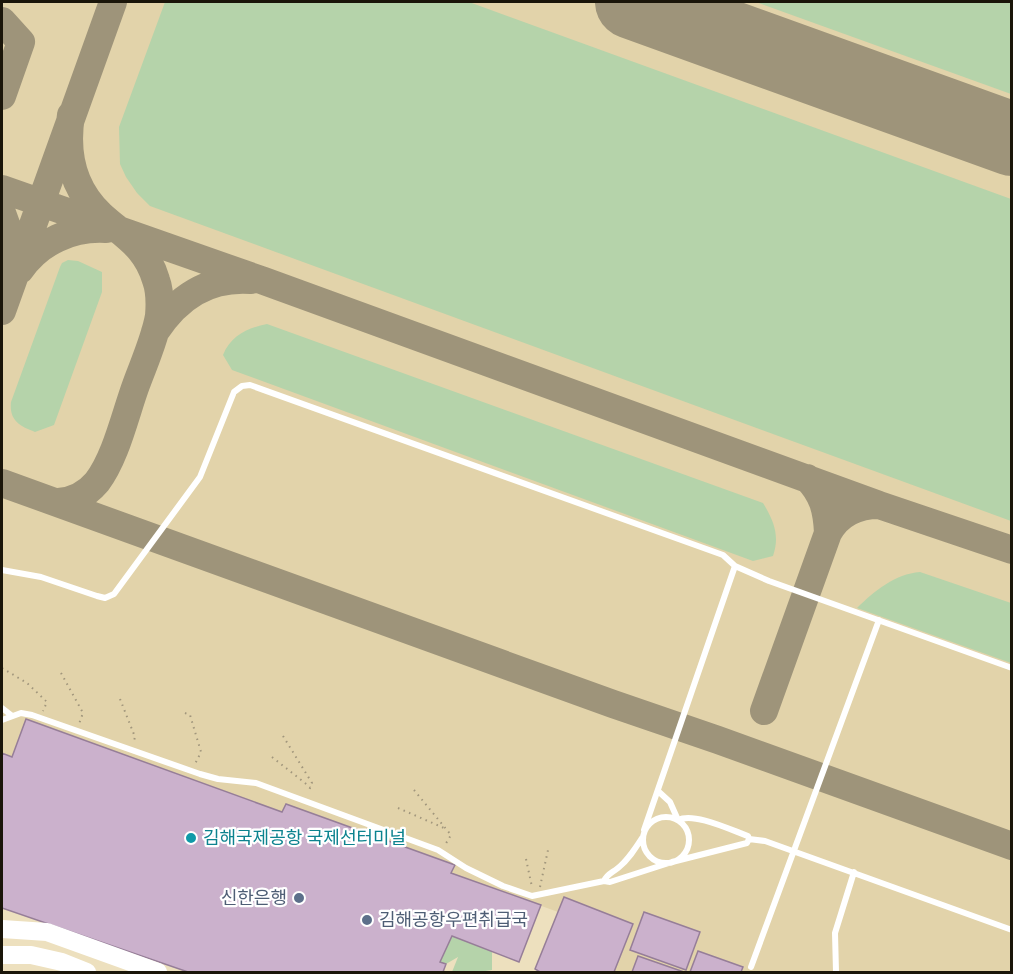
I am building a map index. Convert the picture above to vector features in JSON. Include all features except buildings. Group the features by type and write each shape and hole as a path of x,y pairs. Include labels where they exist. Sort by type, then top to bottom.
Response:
{"main road":[{"path":"2,929 47,932 158,972"},
{"path":"2,955 31,955 87,972"}],"lane":[{"path":"2,570 41,577 105,598 114,594 200,477 234,392 242,386 250,385 723,555 735,566 769,581 1011,668"},
{"path":"735,566 644,830 642,846 651,859 665,864 747,843 749,839"},
{"path":"752,967 879,620"},
{"path":"2,708 11,715"},
{"path":"2,720 21,713 32,715 200,774 218,779 256,783 438,850 466,868 532,896 604,881 610,882 672,862 685,854 689,840 688,832 678,820 670,802 658,791"},
{"path":"644,830 655,819 663,817 678,820 693,818 747,836 749,839 765,841 854,872 1011,930"},
{"path":"604,881 606,875 618,868 632,854 642,838"},
{"path":"836,972 835,933 854,872"}],"path":[{"path":"2,668 27,683 46,702 42,713"},
{"path":"62,673 83,712 77,729"},
{"path":"120,699 135,737 131,746"},
{"path":"185,713 190,715 201,752 192,769"},
{"path":"283,736 312,783 306,798"},
{"path":"272,757 310,787"},
{"path":"414,790 451,835 442,851"},
{"path":"398,808 447,830"},
{"path":"539,893 548,850"},
{"path":"526,859 534,893"}],"shaded area":[{"path":"2,2 1011,2 1011,972 614,972 633,924 565,897 558,912 451,873 454,865 286,804 282,812 12,757 2,753"}],"green space":[{"path":"165,2 469,2 1011,199 1011,521 150,206 137,193 120,164 119,127"},
{"path":"756,2 1011,2 1011,94"},
{"path":"68,260 78,261 102,272 102,292 54,425 35,432 16,422 13,418 11,402 60,267"},
{"path":"267,324 763,503 775,529 776,542 773,556 753,561 232,370 223,355 226,348 235,337 247,330"},
{"path":"920,572 1011,603 1011,663 857,608 886,584 902,576"},
{"path":"452,936 492,951 492,970 452,972 458,957 446,964 440,962"}],"taxiway":[{"path":"2,311 113,2"},
{"path":"2,21 21,42 2,96"},
{"path":"58,502 74,499 84,494 97,482 110,461 152,342 160,307 157,284 147,259 134,243 91,205 77,182 70,156 71,115"},
{"path":"2,189 264,281 879,505 1012,550"},
{"path":"2,213 11,238 13,270"},
{"path":"20,270 37,252 57,238 81,231 106,229"},
{"path":"155,332 174,309 195,292 221,282 251,280"},
{"path":"807,478 817,490 823,503 828,533 832,526 849,511 879,505"},
{"path":"2,483 1012,846"},
{"path":"764,711 828,533"}],"runway":[{"path":"632,2 1012,139"}],"place":[{"name":"김해국제공항 국제선터미널","path":"191,838"},
{"name":"신한은행","path":"299,898"},
{"name":"김해공항우편취급국","path":"367,920"}]}
